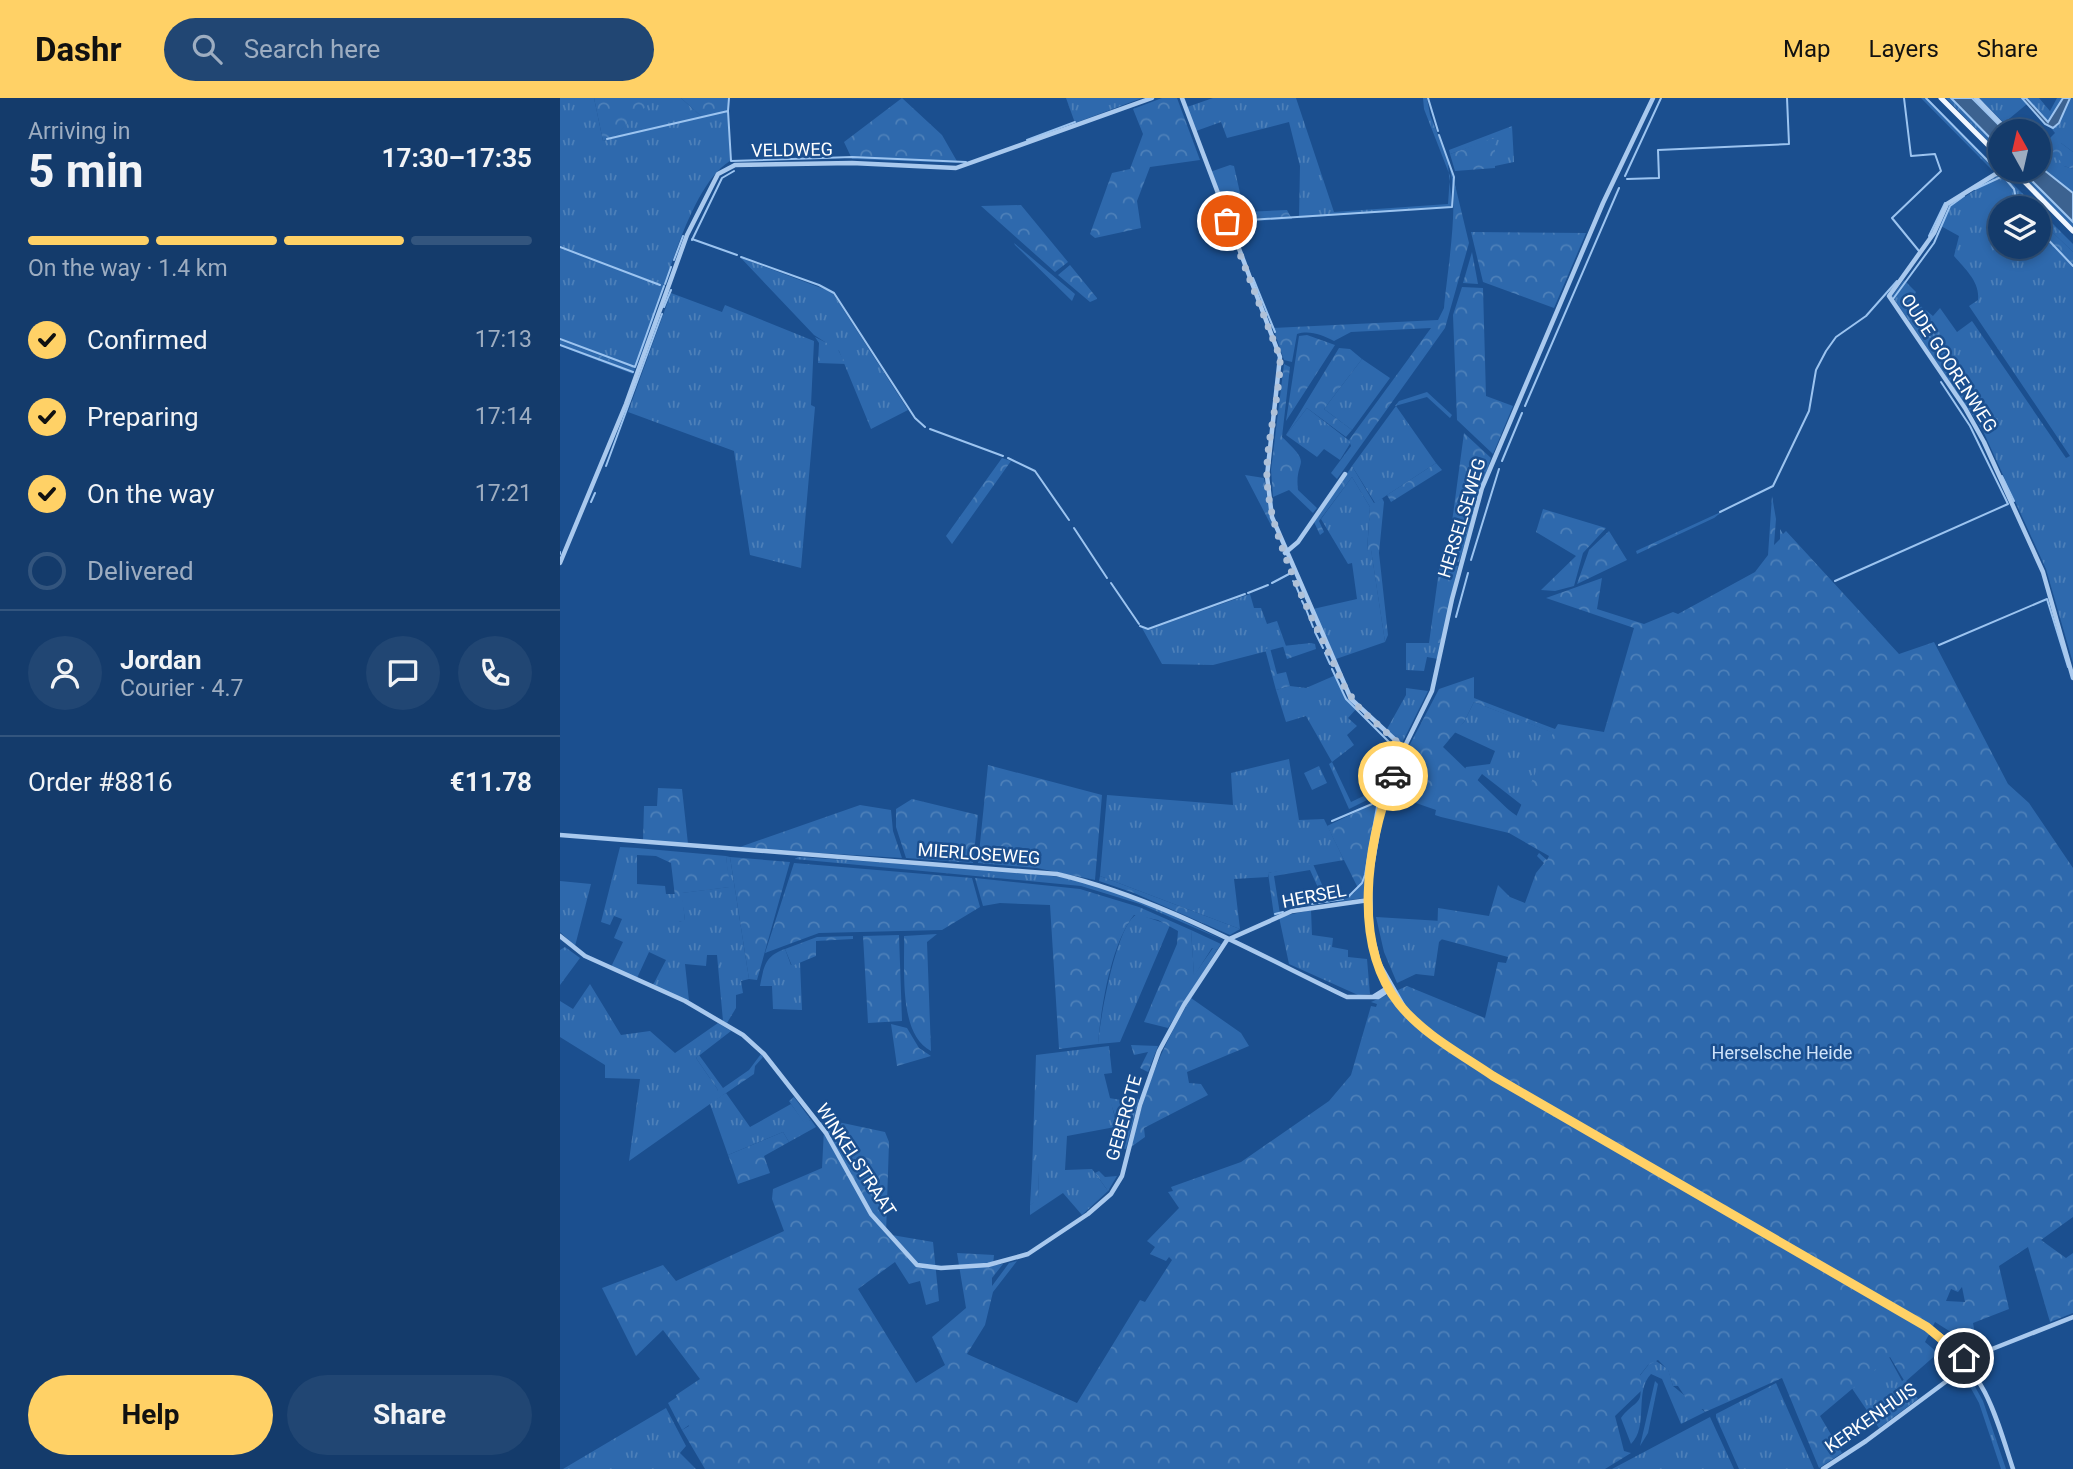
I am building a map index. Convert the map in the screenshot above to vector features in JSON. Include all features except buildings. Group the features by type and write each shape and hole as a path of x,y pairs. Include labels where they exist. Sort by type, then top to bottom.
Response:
{"main road":[{"path":"1941,98 1988,145"},
{"path":"2025,182 2073,231"}],"street":[{"name":"VELDWEG","path":"560,564 626,404 687,235 719,174 726,167 852,163 956,168 1152,98"},
{"path":"1182,98 1280,357 1280,377 1267,477 1272,517 1351,699 1404,748"},
{"name":"HERSELSEWEG","path":"1653,98 1603,203 1482,488 1452,599 1432,691 1384,797 1377,828 1369,900 1374,947 1390,989 1407,1012 1437,1039 1493,1076 1932,1330 1968,1363 1986,1388 2013,1469"},
{"path":"1976,98 1996,119"},
{"name":"OUDE GOORENWEG","path":"1988,176 1947,204 1934,233 1889,296 1965,408 1984,442 2043,572 2073,678"},
{"path":"1286,553 1298,542 1345,474"},
{"name":"MIERLOSEWEG","path":"560,835 1057,874 1118,891 1348,997 1372,998 1390,989"},
{"name":"HERSEL","path":"1227,940 1292,911 1369,900"},
{"name":"WINKELSTRAAT","path":"561,939 585,956 685,1001 743,1035 764,1054 825,1133 871,1214 917,1265 942,1268 1004,1261"},
{"name":"GEBERGTE","path":"1004,1261 1034,1251 1088,1214 1111,1194 1122,1176 1140,1105 1159,1051 1184,1005 1227,940"},
{"name":"KERKENHUIS","path":"1823,1469 1866,1441 1987,1351 2073,1317"}],"green space":[{"path":"560,98 594,98 603,141 613,138 652,98 681,98 702,117 728,111 730,161 713,176 686,226 635,369 560,340"},
{"path":"594,98 653,100 613,138 603,141"},
{"path":"681,98 729,98 728,111 702,117"},
{"path":"902,98 942,135 958,163 852,159 844,142"},
{"path":"1066,98 1142,98 1075,123"},
{"path":"1162,98 1177,98 1200,160 1150,167 1137,201 1141,228 1095,238 1090,234 1112,173 1130,169 1143,134 1133,109"},
{"path":"1213,98 1296,98 1334,212 1448,204 1450,182 1452,207 1299,218 1300,166 1289,122 1227,138 1221,122 1196,131 1187,107"},
{"path":"1423,98 1427,98 1430,115 1450,164 1449,173 1424,109"},
{"path":"1921,98 1926,98 1988,159 1988,166"},
{"path":"1946,98 1951,98 1988,136 1988,142"},
{"path":"1979,98 2022,98 2027,104 2009,119 2000,119"},
{"path":"2026,98 2039,98 2050,111 2057,98 2063,98 2051,119 2046,119"},
{"path":"2070,98 2073,98 2073,152 2061,143 2064,166 2073,169 2073,193 2051,176 2051,137 2055,133 2051,128 2059,123"},
{"path":"1512,126 1514,162 1495,166 1494,139 1450,154 1449,150"},
{"path":"1495,139 1495,168 1455,171 1450,154"},
{"path":"2061,143 2073,152 2073,169 2064,166 2053,152 2056,144"},
{"path":"1448,164 1469,243 1445,328 1337,479 1331,473 1351,446 1349,440 1431,328 1351,332 1334,341 1311,333 1297,334 1292,362 1284,360 1273,328 1438,320 1444,308 1452,234 1453,195"},
{"path":"1234,166 1242,202 1228,217 1210,172"},
{"path":"1988,182 2011,182 2025,196 1988,196 1988,259 2051,259 2051,244 2073,267 2073,663 2046,569 1983,431 1892,296 1904,280 1916,292 1912,299 1933,316 1940,308 1957,332 1972,321 2066,458 2070,456 1969,306 1978,300 1978,294 1971,277 1954,256 1959,236 1939,225 1951,206"},
{"path":"2028,182 2033,182 2047,196 2042,196"},
{"path":"2051,200 2073,222 2073,228 2051,206"},
{"path":"1021,205 1068,262 1055,272 981,206"},
{"path":"1287,210 1292,219 1232,222 1233,217 1245,212"},
{"path":"2051,222 2073,244 2073,252 2051,231"},
{"path":"2051,231 2073,252 2073,267 2051,245"},
{"path":"1471,232 1586,233 1554,308 1483,282"},
{"path":"1014,243 1075,294 1072,301 1015,245"},
{"path":"1472,252 1478,284 1463,283"},
{"path":"741,258 832,292 908,410 871,429 839,351 814,335"},
{"path":"1070,265 1097,299 1090,302 1058,275"},
{"path":"1462,287 1483,288 1486,396 1513,406 1493,454 1457,420 1453,315"},
{"path":"671,293 722,312 725,305 814,341 811,405 815,407 801,568 750,555 734,451 628,412"},
{"path":"1307,335 1335,345 1286,421 1299,336"},
{"path":"815,337 837,348 846,364 818,363 819,343"},
{"path":"560,340 635,369 633,374 560,346"},
{"path":"1339,348 1350,349 1362,359 1324,409 1352,430 1346,437 1307,408 1286,435"},
{"path":"1362,359 1390,378 1352,430 1324,409"},
{"path":"1284,364 1290,367 1282,437 1301,459 1298,490 1317,508 1313,513 1289,490 1273,497 1271,470"},
{"path":"1427,392 1452,415 1450,418 1427,397 1395,406 1399,401"},
{"path":"1396,406 1436,463 1375,503 1352,466"},
{"path":"1307,408 1351,442 1340,460 1324,449 1317,457 1286,435"},
{"path":"1464,433 1491,458 1459,562 1447,559"},
{"path":"1002,458 1011,461 952,544 946,536"},
{"path":"1436,463 1442,470 1391,502 1387,495"},
{"path":"1352,466 1374,503 1382,498 1384,502 1379,553 1388,635 1385,642 1371,550 1367,552 1370,507 1352,477 1319,521 1324,532 1320,535 1314,522"},
{"path":"1245,475 1264,478 1272,527"},
{"path":"1352,477 1370,507 1367,551 1371,549 1385,642 1336,659 1313,609 1357,599 1352,563 1348,564 1321,519"},
{"name":"Herselsche Heide","path":"1772,496 1776,519 1774,545 1780,539 1780,529 1783,534 1786,531 1899,654 1934,642 2008,784 2029,803 2073,868 2073,1217 2041,1240 2066,1258 2073,1253 2073,1313 2050,1322 2028,1247 1999,1266 2009,1309 1973,1323 1978,1350 1971,1353 1954,1334 1935,1322 1925,1342 1938,1353 1905,1382 1890,1357 1820,1416 1842,1453 1819,1468 1782,1378 1705,1412 1703,1409 1695,1412 1678,1386 1673,1386 1668,1370 1658,1360 1648,1365 1640,1375 1642,1390 1615,1416 1624,1451 1631,1453 1605,1469 705,1469 682,1430 689,1426 676,1395 700,1379 663,1330 636,1356 602,1288 663,1265 676,1281 784,1231 772,1199 773,1189 822,1168 824,1129 819,1122 824,1123 824,1119 885,1132 889,1142 886,1234 933,1242 939,1301 926,1305 920,1281 909,1284 895,1262 858,1289 916,1383 945,1365 932,1337 966,1308 957,1253 994,1255 993,1265 1003,1264 992,1278 992,1286 1009,1263 1017,1261 993,1292 985,1325 967,1354 1077,1403 1140,1300 1145,1302 1172,1260 1169,1257 1166,1261 1150,1254 1155,1247 1147,1241 1179,1208 1168,1192 1173,1191 1171,1187 1241,1162 1329,1101 1351,1075 1371,1006 1376,1007 1377,1004 1371,1002 1407,986 1485,1018 1498,962 1506,963 1508,957 1437,938 1438,908 1489,916 1498,885 1510,897 1525,903 1536,873 1544,863 1537,856 1539,853 1547,860 1549,856 1509,833 1441,817 1435,815 1436,810 1393,795 1411,758 1406,752 1439,689 1474,677 1474,698 1555,729 1558,724 1604,732 1634,628 1546,598 1602,578 1597,609 1644,624 1673,612 1678,614 1755,572 1768,555","holes":["1474,702 1553,733 1516,817 1443,747 1464,722","1962,1287 1965,1302 1946,1301 1951,1289 1958,1292"]},
{"path":"1543,509 1606,528 1583,553 1574,586 1555,591 1541,590 1576,556 1536,532"},
{"path":"1723,511 1714,518 1637,554 1636,551"},
{"path":"1609,531 1627,560 1577,584 1589,550"},
{"path":"1440,563 1458,566 1441,643 1429,643"},
{"path":"1250,594 1254,608 1261,608 1267,624 1277,621 1286,646 1213,665 1162,664 1142,628 1148,630"},
{"path":"1406,643 1441,643 1438,659 1427,657 1424,671 1406,670"},
{"path":"1315,644 1316,649 1287,659 1283,646"},
{"path":"1270,648 1277,674 1286,672 1290,686 1276,690 1265,649"},
{"path":"1336,675 1345,695 1357,708 1348,718 1357,726 1347,735 1354,745 1332,762 1306,716 1286,722 1276,690 1290,686 1306,688"},
{"path":"1406,688 1428,691 1402,743 1387,729 1406,695"},
{"path":"1474,702 1557,734 1525,832 1459,782 1466,767 1490,764 1495,751 1454,732 1464,722","holes":["1482,774 1523,806 1517,816 1474,785"]},
{"path":"1289,759 1299,820 1324,819 1344,860 1268,873 1268,877 1234,879 1240,929 1100,876 1107,795 1233,805 1231,773"},
{"path":"1332,762 1351,802 1370,793 1373,797 1349,809 1329,764"},
{"path":"988,765 1102,795 1095,880 1037,868 978,863"},
{"path":"1319,766 1327,783 1312,790 1304,773"},
{"path":"658,788 682,789 688,844 643,840 644,806 657,806"},
{"path":"912,799 978,815 973,863 906,858 896,827 896,809"},
{"path":"1377,802 1365,879 1358,888 1327,826"},
{"path":"860,805 891,810 893,831 902,858 737,848"},
{"path":"620,847 637,848 637,884 665,886 666,894 676,894 679,922 685,920 681,893 729,887 726,856 730,857 749,979 741,981 743,993 736,995 736,1008 727,1023 723,1021 717,955 707,955 706,966 685,964 689,1001 653,985 666,960 649,952 637,978 611,967 623,942 614,938 622,919 614,916 610,925 601,922"},
{"path":"637,848 726,856 730,887 682,893 685,921 678,922 671,863 656,856 637,855"},
{"path":"730,857 790,862 757,980 749,979"},
{"path":"798,857 1002,870 1068,878 1134,897 1223,940 1140,904 1081,886 795,859"},
{"path":"794,863 972,878 980,907 942,930 819,933 765,953"},
{"path":"1313,864 1330,903 1325,903 1310,870 1274,876 1280,914 1274,916 1268,873"},
{"path":"1100,876 1240,929 1230,935 1134,893 1099,881"},
{"path":"975,878 1080,889 1139,907 1191,930 1194,975 1213,948 1217,950 1168,1028 1144,1022 1177,944 1178,931 1158,920 1134,915 1113,959 1098,1044 1059,1049 1050,905 1000,903 983,906"},
{"path":"1365,879 1364,898 1336,902 1354,893"},
{"path":"560,881 591,884 575,946 560,932"},
{"path":"1311,910 1312,935 1333,938 1332,947 1348,950 1348,957 1367,959 1370,994 1358,995 1289,964 1279,917"},
{"path":"1137,914 1170,925 1120,1042 1098,1044 1116,953 1129,922"},
{"path":"1376,917 1441,921 1444,937 1439,942 1434,976 1416,974 1397,983 1384,952"},
{"path":"1191,930 1221,944 1217,950 1212,948 1194,976"},
{"path":"937,934 927,942 931,1051 920,1043 908,1016 904,982 904,936"},
{"path":"899,935 902,1021 868,1023 863,936"},
{"path":"853,936 853,939 816,941 816,956 792,966 785,949 817,937"},
{"path":"565,947 580,958 560,985 560,950"},
{"path":"785,949 791,965 800,962 802,1010 773,1009 772,986 760,986 766,963 773,955"},
{"path":"590,984 621,1035 650,1031 675,1053 718,1023 731,1031 696,1058 718,1090 710,1103 726,1093 750,1127 791,1104 804,1122 811,1120 816,1127 789,1142 783,1132 728,1155 710,1104 629,1161 640,1079 605,1078 605,1065 560,1037 560,1001 573,1009"},
{"path":"1191,998 1241,1033 1249,1046 1187,1072 1189,1083 1201,1084 1208,1095 1144,1128 1145,1137 1131,1147 1155,1070"},
{"path":"891,1024 907,1028 919,1048 931,1056 897,1066"},
{"path":"1131,1045 1158,1046 1148,1072 1140,1068 1148,1052 1134,1055"},
{"path":"1109,1046 1112,1073 1104,1074 1116,1122 1119,1125 1134,1118 1126,1149 1111,1146 1115,1127 1067,1136 1065,1170 1092,1169 1108,1191 1082,1215 1063,1193 1030,1215 1030,1205 1038,1199 1039,1171 1032,1171 1036,1055"},
{"path":"761,1054 763,1057 755,1066 754,1074 710,1104 708,1099 718,1090 696,1058 699,1055 723,1088 749,1070"},
{"path":"794,1097 811,1120 804,1123 789,1101"},
{"path":"1109,1098 1121,1100 1123,1111 1133,1111 1134,1098 1139,1099 1134,1118 1118,1125"},
{"path":"783,1132 789,1142 764,1156 770,1173 738,1184 728,1155"},
{"path":"1032,1171 1039,1171 1038,1200 1030,1205"},
{"path":"1099,1171 1105,1177 1117,1176 1108,1191 1095,1173"},
{"path":"1889,1357 1902,1381 1905,1379 1918,1399 1879,1428 1851,1387"},
{"path":"1653,1359 1668,1369 1673,1386 1705,1412 1681,1424 1662,1379 1651,1374 1643,1390 1639,1428 1631,1444 1621,1418 1640,1398 1638,1378"},
{"path":"1965,1369 1983,1401 2006,1469 2001,1469 1979,1403 1962,1372"},
{"path":"701,1381 692,1423 682,1430 668,1403"},
{"path":"1655,1381 1658,1384 1648,1433 1640,1446"},
{"path":"1776,1383 1814,1469 1739,1469 1716,1417 1716,1414"},
{"path":"666,1408 686,1446 680,1453 696,1469 563,1469"},
{"path":"1710,1417 1734,1469 1612,1469"}],"shaded area":[{"path":"1951,98 1972,98 1993,119 1988,119 1988,136"},
{"path":"2022,98 2026,98 2045,119 2041,119"},
{"path":"2063,98 2070,98 2059,123 2053,128 2050,119"},
{"path":"2051,176 2073,193 2073,222 2051,200 2051,196 2047,196 2033,182 2051,182"}],"waterway":[{"path":"607,139 728,111 729,98"},
{"path":"1428,98 1438,131"},
{"path":"1625,176 1661,98"},
{"path":"1627,179 1659,178 1658,150 1789,144 1787,98"},
{"path":"1904,98 1911,156 1935,154 1941,171 1892,218 1919,251"},
{"path":"1926,98 1988,161"},
{"path":"728,111 731,161 852,157 966,162"},
{"path":"1027,140 1075,122"},
{"path":"1232,224 1234,221 1452,207 1454,177 1439,135"},
{"path":"692,240 722,178 734,171"},
{"path":"1975,189 2003,176 2014,189 2015,196"},
{"path":"1525,406 1619,188"},
{"path":"1893,299 1934,243 1950,206 1964,196"},
{"path":"1929,236 1945,203"},
{"path":"674,260 683,236"},
{"path":"692,239 737,255"},
{"path":"2051,243 2073,266"},
{"path":"560,247 660,285"},
{"path":"741,257 834,293 915,418 925,427"},
{"path":"665,284 671,267"},
{"path":"1253,278 1275,332"},
{"path":"1720,512 1773,486 1809,411 1816,370 1826,351 1836,337 1866,316 1897,281"},
{"path":"560,339 635,367 664,286"},
{"path":"664,307 671,290"},
{"path":"606,466 662,314"},
{"path":"560,345 633,372"},
{"path":"1835,581 2008,504 1970,426 1941,382"},
{"path":"1502,461 1522,413"},
{"path":"930,429 1003,456"},
{"path":"1008,458 1035,471 1069,520"},
{"path":"1471,560 1499,469"},
{"path":"2002,476 2014,501"},
{"path":"591,502 595,493"},
{"path":"1074,528 1107,578"},
{"path":"1456,617 1468,573"},
{"path":"1272,583 1289,574"},
{"path":"1111,583 1139,624"},
{"path":"1248,593 1268,585"},
{"path":"1296,586 1301,598"},
{"path":"1140,626 1148,629 1245,594"},
{"path":"1939,645 2047,599 2068,667"},
{"path":"1302,601 1304,605"},
{"path":"1306,609 1313,627"},
{"path":"1315,632 1323,648"},
{"path":"1325,653 1330,664"},
{"path":"1332,669 1346,699 1393,746 1395,755 1379,795"},
{"path":"1349,896 1362,883 1365,875 1378,801 1373,803 1375,799"},
{"path":"1332,821 1372,804"},
{"path":"1305,905 1343,899"},
{"path":"1275,914 1283,912"}],"way so far":[{"path":"1227,221 1280,357 1280,377 1267,477 1272,517 1351,699 1404,748 1393,776"}],"route":[{"path":"1393,776 1384,797 1377,828 1369,900 1371,931 1381,974 1401,1007 1437,1039 1493,1076 1927,1327 1964,1358"}]}
